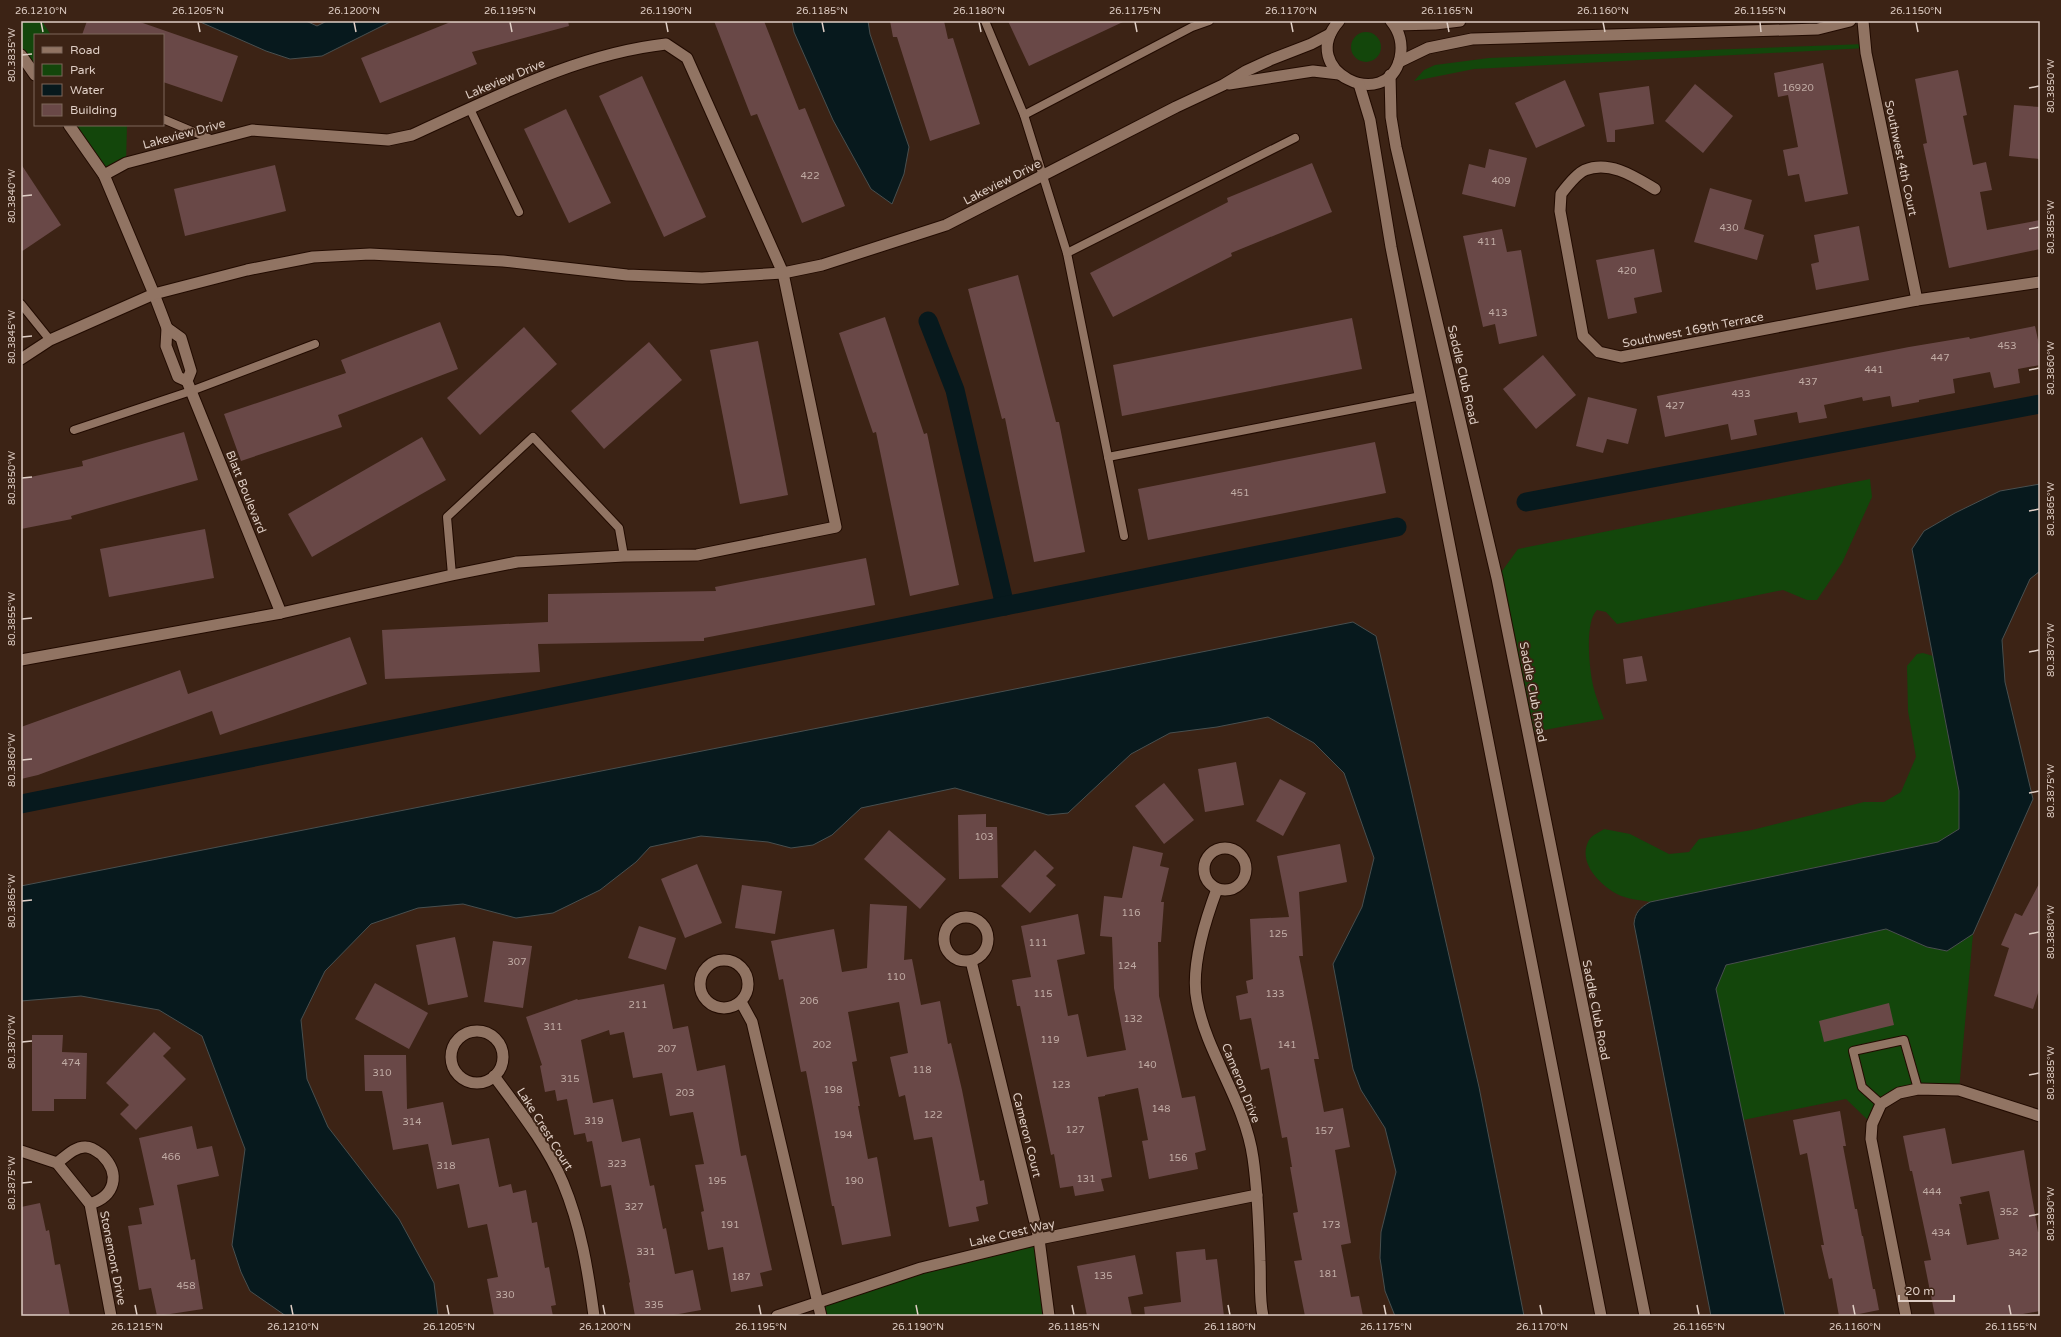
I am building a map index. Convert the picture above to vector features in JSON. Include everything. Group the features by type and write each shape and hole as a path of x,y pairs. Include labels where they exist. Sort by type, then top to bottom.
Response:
{"street":[{"path":"1339,21 1330,34 1328,48 1331,62 1339,74 1349,81 1359,84 1370,84 1381,81 1390,75 1399,62 1401,43 1393,23 1436,24 1460,21"},
{"path":"1399,62 1428,48 1472,39 1818,29 1850,21"},
{"name":"Southwest 4th Court","path":"1863,21 1866,53 1917,300"},
{"name":"Lakeview Drive","path":"21,359 50,340 154,294 247,270 313,257 370,254 503,261 627,275 702,278 783,273 822,265 946,226 1270,60 1330,34"},
{"name":"Lakeview Drive","path":"104,175 126,163 252,130 388,140 412,134 569,66 636,47 666,44 687,58 783,273"},
{"path":"21,55 34,74"},
{"name":"Lakeview Drive","path":"1223,85 1313,71 1339,74"},
{"name":"Saddle Club Road","path":"1390,75 1391,117 1396,147 1497,578 1644,1316"},
{"path":"1359,84 1370,120 1391,247 1490,758 1601,1316"},
{"name":"Blatt Boulevard","path":"70,126 104,175 167,328 166,346 178,377 189,386 281,613"},
{"name":"Southwest 169th Terrace","path":"1655,189 1625,171 1602,168 1585,170 1561,194 1560,211 1583,336 1599,352 1621,358 1917,300 2040,282"},
{"path":"21,660 281,613 452,574 517,562 624,556 697,555 836,527 783,273"},
{"name":"Blatt Boulevard","path":"167,328 181,338 191,371 189,386"},
{"name":"Cameron Drive","path":"1217,889 1205,921 1195,977 1196,1001 1203,1024 1236,1100 1247,1132 1253,1157 1257,1195 1263,1316"},
{"path":"968,916 975,918 986,930 988,937 984,952 971,961 957,960 951,956 944,944 945,930 954,919 960,917 968,916"},
{"path":"723,959 732,960 745,971 748,988 746,996 741,1002 726,1009 712,1006 706,1001 699,987 702,972 707,966 723,959"},
{"name":"Cameron Court","path":"971,961 1039,1239 1050,1316"},
{"path":"741,1002 752,1022 816,1301 821,1316"},
{"path":"476,1030 493,1036 499,1042 503,1060 500,1069 494,1076 488,1081 472,1082 457,1074 452,1063 451,1051 459,1037 467,1032 476,1030"},
{"name":"Lake Crest Court","path":"494,1076 535,1134 562,1182 581,1238 594,1316"},
{"path":"1906,1316 1871,1139 1872,1124 1881,1104 1899,1093 1918,1089 1959,1090 2040,1116"},
{"name":"Stonemont Drive","path":"90,1204 101,1200 109,1193 113,1182 110,1164 98,1151 86,1147 72,1150 58,1163 90,1204 111,1316"},
{"path":"21,1151 58,1163"},
{"name":"Lake Crest Way","path":"777,1316 816,1301 921,1268 1039,1239 1257,1195"}],"lane":[{"path":"985,21 1024,115 1067,253 1124,536"},
{"path":"1024,115 1192,27 1209,21"},
{"path":"470,109 519,212"},
{"path":"164,119 213,140"},
{"path":"1067,253 1295,138"},
{"path":"21,304 50,340"},
{"path":"74,430 189,386 315,344"},
{"path":"1108,457 1421,396"},
{"path":"452,574 447,517 533,437 619,528 624,556"},
{"path":"1881,1104 1862,1087 1853,1051 1904,1040 1918,1089"}],"green space":[{"path":"21,21 42,21 50,34 34,34 34,74 21,55"},
{"path":"1366,32 1377,36 1381,47 1377,58 1366,62 1355,58 1351,47 1355,36"},
{"path":"1865,44 1866,48 1474,69 1414,81 1424,70 1435,65 1489,58"},
{"path":"70,126 127,126 126,163 104,175"},
{"path":"1870,479 1872,497 1842,563 1817,600 1807,600 1783,590 1617,624 1606,612 1597,610 1593,616 1589,633 1589,654 1593,685 1604,719 1528,733 1497,578 1518,549"},
{"path":"1923,653 1933,656 1959,791 1959,829 1938,842 1650,902 1617,894 1603,884 1592,872 1586,856 1586,848 1590,838 1604,829 1630,834 1669,854 1689,852 1699,839 1752,830 1864,802 1884,802 1901,792 1916,757 1908,711 1907,666 1917,654"},
{"path":"1886,929 1927,947 1947,951 1973,934 1959,1090 1927,1087 1881,1104 1872,1124 1846,1099 1743,1120 1715,989 1726,965"},
{"path":"1039,1239 1049,1316 821,1316 817,1301"}],"water":[{"path":"198,21 306,21 317,26 327,21 392,21 322,56 290,59 266,51"},
{"path":"792,21 868,21 870,34 909,147 904,174 892,204 871,189 833,120 794,32"},
{"path":"2040,484 2040,571 2030,579 2002,640 2005,682 2033,799 1973,934 1947,951 1927,947 1886,929 1726,965 1716,989 1785,1316 1711,1316 1634,924 1637,913 1641,908 1650,902 1938,842 1959,829 1959,791 1912,549 1924,531 1955,513 2000,491"},
{"path":"1353,622 1376,636 1479,1087 1524,1316 1395,1316 1385,1291 1380,1258 1381,1232 1396,1172 1385,1128 1361,1090 1353,1069 1333,964 1362,907 1374,858 1344,773 1314,743 1268,717 1217,727 1170,733 1131,754 1068,813 1048,815 955,788 861,808 832,835 813,845 791,848 768,842 701,836 650,847 636,862 600,890 553,913 516,918 463,904 418,908 371,924 325,971 301,1020 307,1079 328,1127 399,1219 434,1283 438,1316 286,1316 250,1291 241,1272 232,1245 245,1149 202,1036 159,1010 81,996 21,1001 21,886"}],"building":[{"path":"87,21 137,21 238,56 222,102 164,82 164,34 82,34"},
{"path":"453,21 568,21 569,26 472,52 477,64 380,103 361,58"},
{"path":"714,21 764,21 799,110 805,108 845,206 802,223 757,114 751,116"},
{"path":"890,21 944,21 948,39 953,38 980,124 930,141 897,37 893,37"},
{"path":"1008,21 1125,21 1029,66"},
{"path":"1823,63 1848,194 1805,202 1799,174 1788,176 1783,150 1798,147 1788,95 1778,97 1774,73"},
{"path":"1958,70 1967,115 1963,116 1973,165 1986,162 1992,190 1980,192 1987,230 2040,220 2040,249 1949,268 1923,144 1927,143 1915,79"},
{"path":"642,76 706,217 664,237 599,96"},
{"path":"1565,80 1585,126 1536,148 1515,103"},
{"path":"1695,84 1733,116 1703,153 1665,121"},
{"path":"1649,86 1654,124 1615,130 1615,142 1607,142 1599,93"},
{"path":"2014,105 2040,107 2040,159 2009,156"},
{"path":"566,109 611,203 569,223 524,129"},
{"path":"1489,149 1527,158 1515,207 1462,194 1469,164 1485,168"},
{"path":"1312,163 1332,212 1231,253 1232,256 1113,317 1090,273 1228,202 1227,198"},
{"path":"21,164 61,225 21,252"},
{"path":"275,165 286,211 185,236 174,189"},
{"path":"1710,188 1752,200 1744,229 1764,235 1757,260 1694,242"},
{"path":"1859,226 1869,280 1816,290 1811,264 1819,262 1814,235"},
{"path":"1502,229 1507,252 1521,250 1537,336 1499,344 1495,324 1483,327 1463,236"},
{"path":"1654,249 1662,292 1634,298 1637,313 1608,319 1596,260"},
{"path":"1018,275 1056,422 1059,422 1085,552 1034,562 1005,418 1002,419 968,289"},
{"path":"885,317 924,434 927,433 959,585 910,596 876,432 873,433 839,333"},
{"path":"1352,318 1362,369 1122,416 1113,365"},
{"path":"440,322 458,369 338,415 342,427 241,461 224,414 346,373 341,360"},
{"path":"2035,326 2040,349 2040,365 2018,369 2020,383 1994,388 1990,372 1953,379 1955,393 1919,400 1919,402 1892,407 1890,396 1863,401 1862,397 1824,405 1827,418 1799,423 1797,412 1754,420 1757,435 1731,440 1728,424 1665,437 1657,396 1909,347 1969,337 1970,339"},
{"path":"524,327 557,364 480,435 447,398"},
{"path":"758,341 788,495 740,504 710,350"},
{"path":"649,342 682,380 604,449 571,411"},
{"path":"1543,355 1576,395 1536,429 1503,389"},
{"path":"1588,397 1637,409 1628,444 1607,439 1603,453 1576,446"},
{"path":"184,432 198,480 71,516 72,519 21,529 21,479 83,466 82,461"},
{"path":"422,437 446,480 312,557 288,514"},
{"path":"1375,442 1386,493 1148,540 1138,489"},
{"path":"205,529 214,578 109,597 100,549"},
{"path":"866,558 875,605 704,638 704,641 538,644 540,672 385,679 382,630 548,622 548,594 716,591 715,587"},
{"path":"350,637 367,684 220,735 212,711 38,775 21,779 21,727 180,670 188,694"},
{"path":"1642,656 1647,681 1626,684 1623,659"},
{"path":"1236,762 1244,805 1205,812 1198,769"},
{"path":"1280,779 1306,793 1283,836 1256,821"},
{"path":"1164,783 1194,820 1164,844 1135,806"},
{"path":"986,814 986,827 997,827 998,878 959,879 958,815"},
{"path":"889,830 946,879 920,909 864,859"},
{"path":"1340,844 1347,882 1299,892 1303,956 1299,956 1319,1059 1314,1059 1324,1112 1343,1108 1350,1147 1335,1150 1351,1243 1341,1245 1351,1297 1359,1296 1363,1316 1305,1316 1294,1261 1302,1260 1293,1213 1298,1212 1290,1167 1292,1167 1287,1137 1282,1138 1269,1068 1261,1070 1251,1018 1240,1020 1236,996 1248,993 1246,981 1253,979 1250,919 1289,917 1277,856"},
{"path":"1133,846 1163,853 1160,866 1169,868 1161,902 1164,902 1161,942 1158,942 1159,996 1182,1098 1195,1096 1206,1150 1195,1153 1198,1169 1149,1179 1142,1141 1148,1140 1138,1088 1098,1097 1112,1177 1101,1179 1104,1191 1075,1196 1073,1186 1060,1188 1054,1154 1051,1155 1020,1006 1017,1006 1012,980 1031,977 1021,926 1078,914 1085,954 1057,960 1068,1016 1078,1014 1087,1057 1126,1050 1114,988 1112,937 1100,936 1104,896 1122,898"},
{"path":"1035,850 1054,868 1046,876 1056,885 1030,913 1001,886"},
{"path":"697,864 722,923 685,938 661,879"},
{"path":"2040,882 2040,987 2033,1009 1994,996 2009,948 2001,945 2015,913 2022,916"},
{"path":"742,885 782,891 775,934 735,928"},
{"path":"870,904 907,906 904,960 912,959 921,1005 940,1001 948,1044 951,1043 962,1090 980,1181 984,1180 988,1204 976,1207 979,1221 949,1227 932,1137 914,1140 905,1095 899,1097 890,1057 908,1053 899,1002 848,1012 857,1061 852,1062 860,1106 858,1106 868,1159 877,1157 891,1236 842,1245 834,1206 832,1206 806,1071 801,1072 783,979 779,980 771,941 834,929 842,972 867,968"},
{"path":"639,926 676,938 666,970 628,958"},
{"path":"455,937 468,997 428,1005 416,945"},
{"path":"493,941 532,946 523,1008 484,1002"},
{"path":"375,983 428,1013 409,1049 355,1019"},
{"path":"664,984 673,1029 688,1026 697,1071 725,1065 741,1156 746,1155 772,1270 760,1273 763,1286 731,1292 723,1247 708,1250 701,1212 704,1211 695,1165 704,1164 693,1112 670,1116 662,1073 633,1078 624,1032 610,1035 609,1030 581,1040 593,1103 613,1099 622,1142 640,1138 650,1186 654,1185 663,1229 666,1228 675,1274 693,1270 701,1310 668,1316 635,1316 630,1282 611,1185 601,1187 592,1141 587,1142 585,1133 574,1135 567,1099 557,1101 555,1090 545,1092 540,1066 542,1065 526,1017 577,999"},
{"path":"1889,1003 1894,1025 1824,1042 1819,1021"},
{"path":"154,1032 171,1048 163,1056 186,1079 136,1130 120,1114 129,1105 106,1083"},
{"path":"32,1035 63,1035 62,1052 87,1053 86,1099 54,1099 54,1111 32,1111"},
{"path":"364,1055 406,1055 407,1109 443,1102 452,1145 489,1138 499,1187 511,1184 513,1193 526,1190 532,1223 537,1222 545,1268 549,1267 556,1305 551,1306 553,1316 494,1316 487,1279 498,1277 487,1224 468,1228 459,1184 437,1189 428,1144 393,1150 382,1091 365,1091"},
{"path":"1840,1111 1846,1146 1843,1146 1855,1209 1857,1209 1873,1289 1875,1289 1879,1310 1849,1316 1839,1316 1832,1278 1829,1279 1821,1245 1824,1245 1807,1153 1800,1155 1793,1120"},
{"path":"192,1126 197,1149 212,1146 219,1176 177,1185 191,1260 195,1259 203,1309 157,1316 151,1288 139,1290 128,1226 142,1224 139,1208 154,1205 139,1138"},
{"path":"1945,1128 1952,1164 2024,1150 2038,1232 2040,1231 2040,1311 2012,1316 1935,1316 1924,1261 1931,1260 1903,1136","holes":["1989,1191 1999,1239 1967,1245 1959,1204 1962,1204 1960,1197"]},
{"path":"40,1203 46,1231 49,1230 55,1265 60,1264 70,1316 21,1316 21,1207"},
{"path":"1205,1249 1206,1260 1217,1259 1224,1316 1145,1316 1144,1307 1181,1302 1176,1252"},
{"path":"1135,1255 1143,1294 1128,1297 1132,1316 1087,1316 1077,1266"}],"waterway":[{"path":"928,321 955,390 1005,606"},
{"path":"1526,502 2040,404"},
{"path":"21,804 1397,527"}]}
